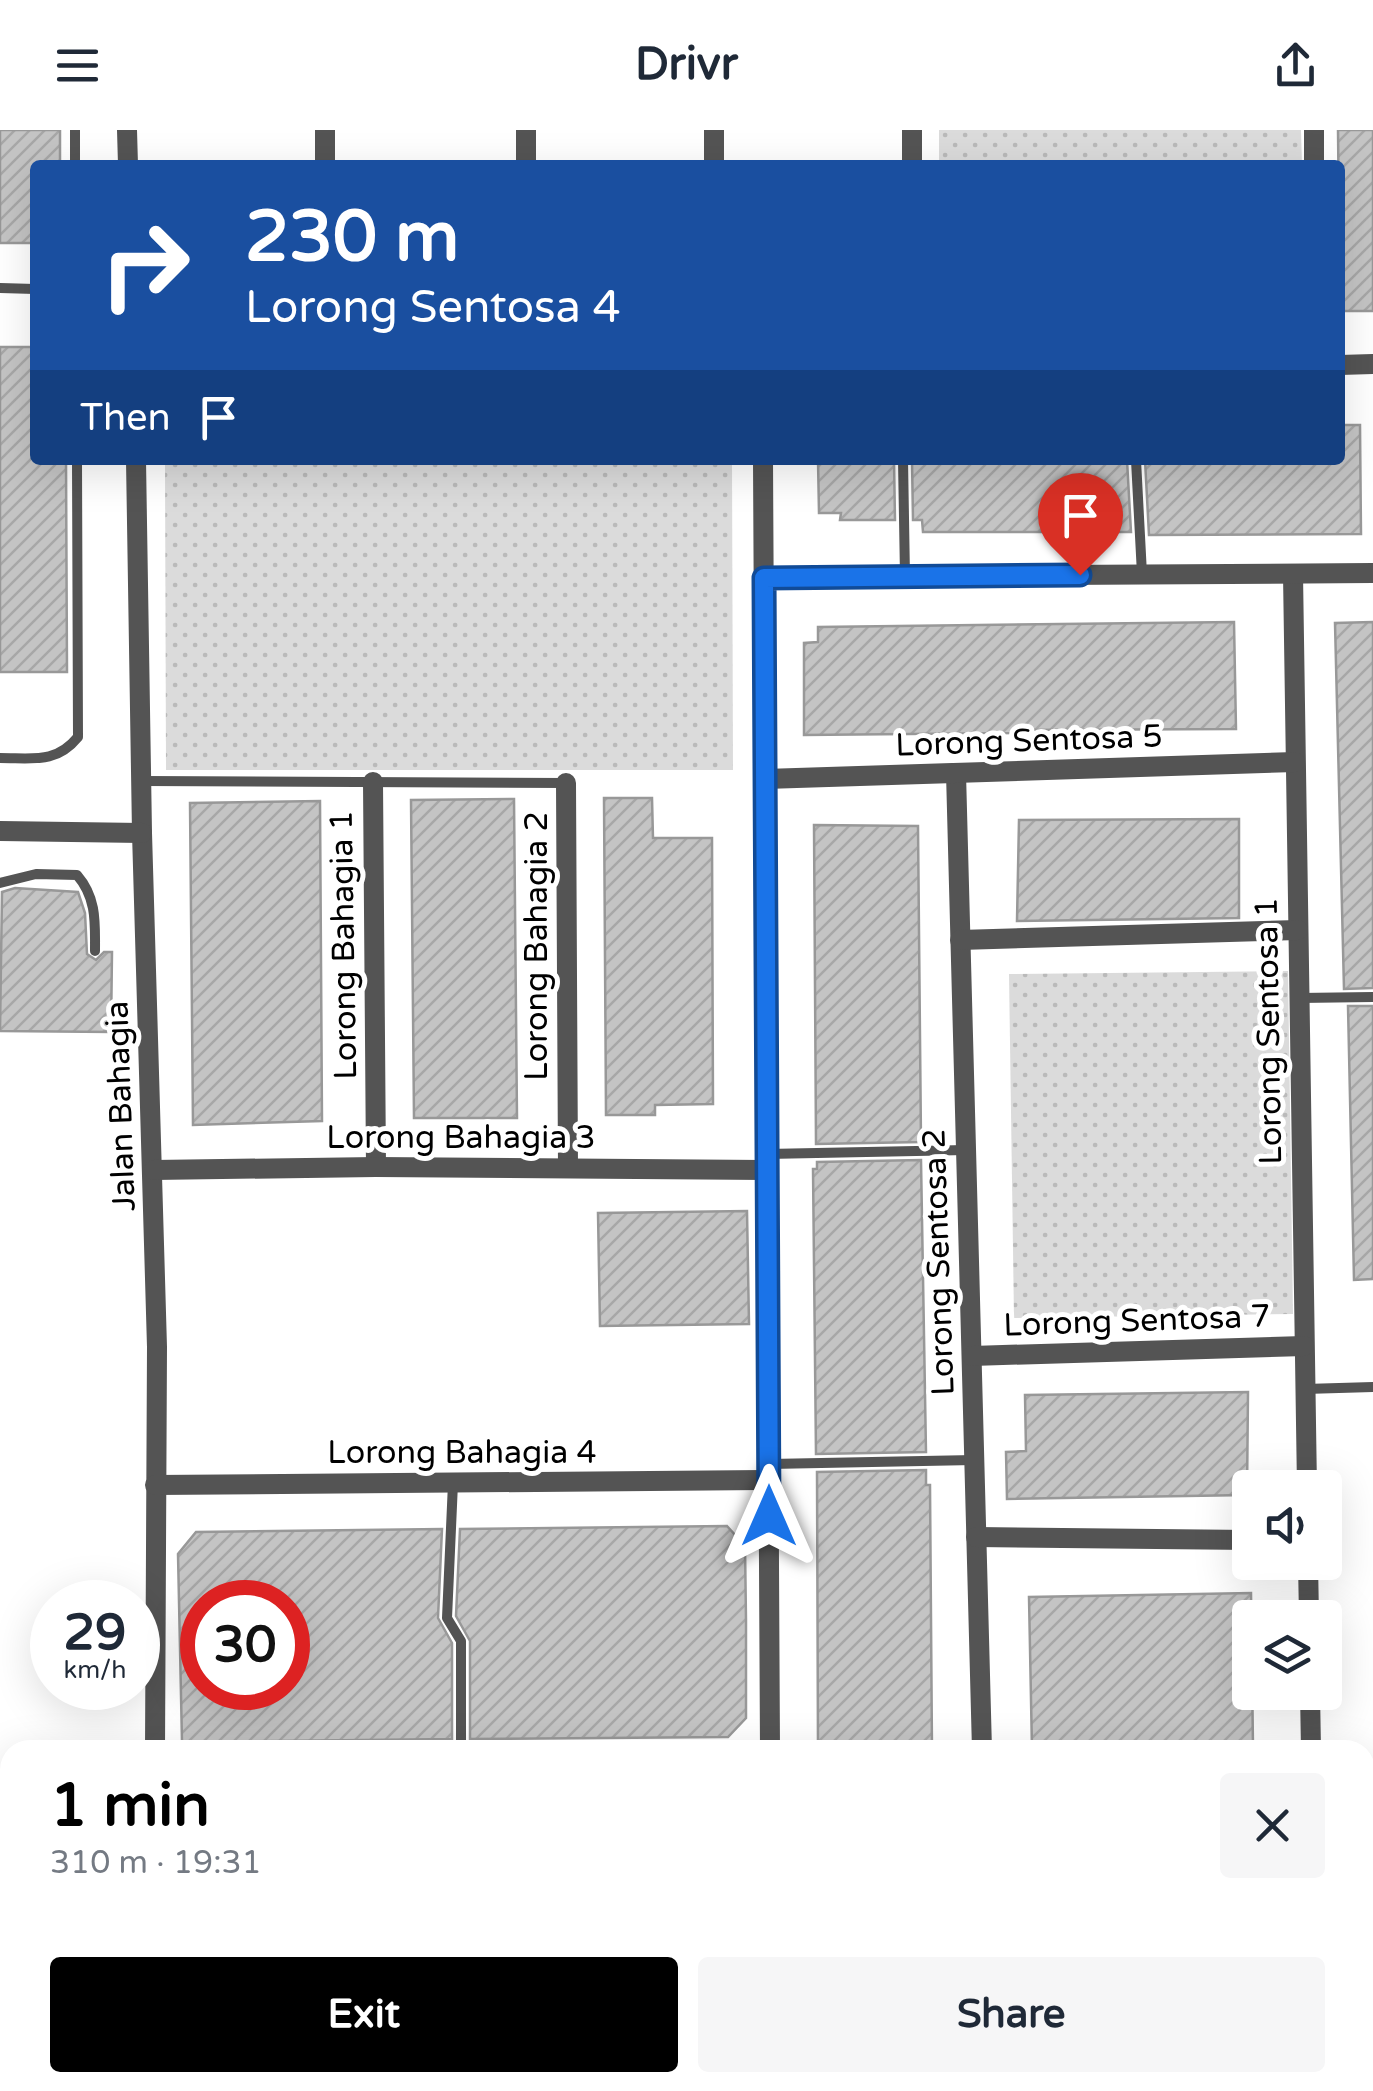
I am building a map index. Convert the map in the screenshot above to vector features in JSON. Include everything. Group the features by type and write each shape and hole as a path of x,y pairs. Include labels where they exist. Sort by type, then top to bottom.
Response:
{"street":[{"path":"128,130 128,160"},
{"path":"324,160 325,130"},
{"path":"526,130 526,160"},
{"path":"714,130 714,160"},
{"path":"912,130 912,160"},
{"path":"1314,130 1314,160"},
{"path":"1345,364 1373,364"},
{"name":"Jalan Bahagia","path":"136,465 157,1347 155,1740"},
{"path":"763,465 770,1740"},
{"path":"764,578 1373,573"},
{"name":"Lorong Sentosa 1","path":"1292,574 1306,1470"},
{"name":"Lorong Sentosa 5","path":"765,779 1295,762"},
{"name":"Lorong Sentosa 2","path":"956,773 982,1740"},
{"name":"Lorong Bahagia 1","path":"373,782 376,1167"},
{"name":"Lorong Bahagia 2","path":"566,783 568,1168"},
{"path":"0,831 142,833"},
{"path":"960,940 1298,930"},
{"name":"Lorong Bahagia 3","path":"154,1170 568,1168 767,1162"},
{"name":"Lorong Sentosa 7","path":"972,1356 1304,1346"},
{"name":"Lorong Bahagia 4","path":"155,1485 453,1483 769,1472"},
{"path":"976,1537 1232,1540"},
{"path":"1310,1710 1311,1740"}],"lane":[{"path":"75,130 75,160"},
{"path":"0,288 30,288"},
{"path":"0,758 42,758 65,753 78,737 77,465"},
{"path":"903,465 905,576"},
{"path":"1136,465 1142,575"},
{"path":"142,781 566,783"},
{"path":"0,883 36,874 77,875 86,885 95,908 95,952"},
{"path":"1298,998 1373,996"},
{"path":"767,1162 966,1150"},
{"path":"1304,1389 1373,1387"},
{"path":"769,1472 975,1460"},
{"path":"453,1483 447,1618 461,1641 460,1740"}],"shaded area":[{"path":"939,130 1301,130 1302,160 939,160"},
{"path":"165,465 732,465 733,770 166,770"},
{"path":"1288,971 1293,1314 1014,1318 1009,974"}],"building":[{"path":"0,130 60,130 60,160 30,160 30,243 0,243"},
{"path":"1338,130 1373,130 1373,311 1345,311 1345,160 1338,160"},
{"path":"0,347 30,347 30,465 66,465 67,672 0,672"},
{"path":"1345,425 1360,425 1361,534 1149,535 1145,465 1345,465"},
{"path":"818,465 894,465 895,520 840,520 841,513 819,513"},
{"path":"912,465 1127,465 1131,532 923,532 922,520 913,520"},
{"path":"1234,622 1236,729 804,735 804,643 818,642 818,627"},
{"path":"1373,622 1373,988 1344,989 1335,623"},
{"path":"604,798 652,798 653,838 712,838 713,1104 655,1105 655,1115 606,1115"},
{"path":"514,799 517,1118 414,1118 411,800"},
{"path":"320,801 322,1121 193,1125 190,803"},
{"path":"1239,819 1239,918 1017,921 1019,820"},
{"path":"814,825 918,826 921,1142 816,1144"},
{"path":"15,888 78,892 85,913 87,954 96,960 104,952 112,952 111,1032 0,1031 2,892"},
{"path":"1348,1006 1373,1006 1373,1279 1354,1280"},
{"path":"921,1160 926,1452 816,1454 813,1169 817,1169 817,1162"},
{"path":"747,1211 749,1324 600,1326 598,1213"},
{"path":"1248,1392 1247,1470 1232,1470 1232,1495 1007,1499 1006,1452 1026,1451 1025,1395"},
{"path":"926,1470 926,1485 930,1485 932,1740 818,1740 817,1472"},
{"path":"727,1526 745,1546 746,1620 746,1718 728,1737 470,1739 470,1641 456,1616 460,1529"},
{"path":"442,1529 438,1618 452,1643 452,1739 182,1740 181,1710 310,1710 310,1580 180,1580 180,1648 178,1554 196,1532"},
{"path":"1251,1593 1251,1600 1232,1600 1232,1710 1253,1710 1253,1740 1032,1740 1029,1597"}],"route":[{"path":"769,1516 764,578 1080,575"}]}
